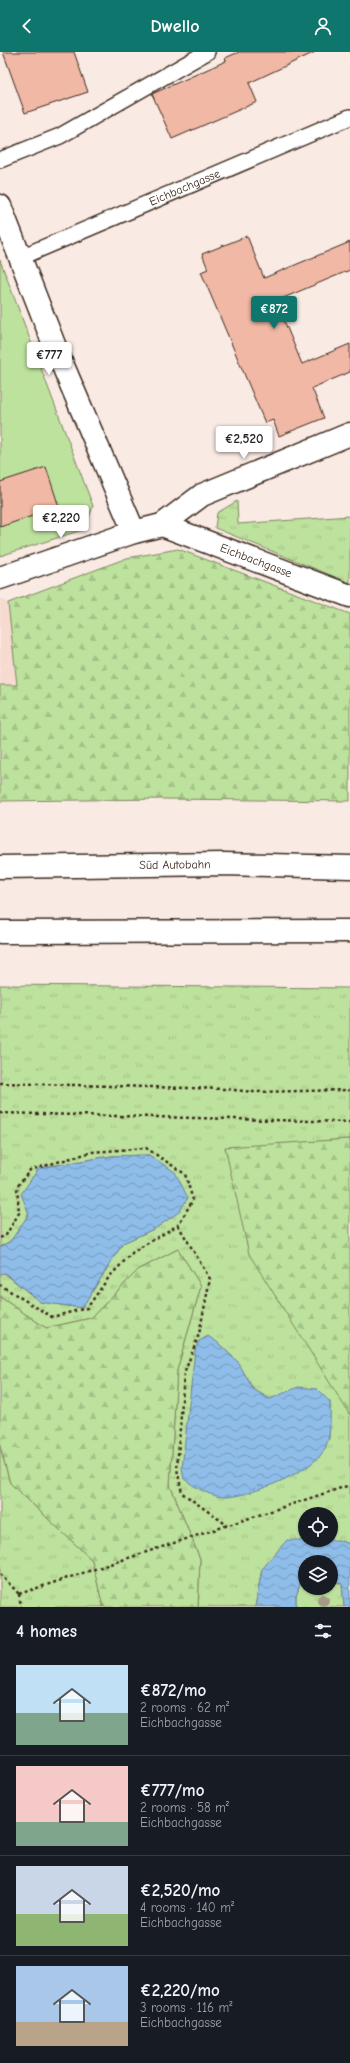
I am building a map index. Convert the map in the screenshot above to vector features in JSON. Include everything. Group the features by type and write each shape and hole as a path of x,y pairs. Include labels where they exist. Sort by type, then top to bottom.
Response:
{"main road":[{"path":"0,206 55,347 134,532"},
{"path":"0,578 134,532 162,526 202,494 350,434"},
{"name":"Eichbachgasse","path":"162,526 350,596"},
{"name":"Süd Autobahn","path":"0,867 224,864 350,867"},
{"path":"0,932 350,930"}],"lane":[{"path":"0,160 60,136 207,52"},
{"name":"Eichbachgasse","path":"19,258 350,117"}],"path":[{"path":"0,1083 225,1088 253,1092 350,1090"},
{"path":"0,1113 350,1122"},
{"path":"0,1238 6,1235 20,1212 17,1187 30,1170 92,1152 146,1148 185,1174 193,1200 178,1225 133,1252 109,1277 88,1308 52,1317 0,1285"},
{"path":"178,1225 210,1279 198,1334 184,1374 177,1470 182,1493 227,1526"},
{"path":"19,1594 350,1485"},
{"path":"0,1574 19,1594 21,1607"}],"shaded area":[{"path":"0,598 8,603 17,685 0,685"}],"green space":[{"path":"0,260 93,506 85,529 0,556"},
{"path":"237,501 238,524 350,516 350,583 215,528 217,513"},
{"path":"178,549 350,614 350,801 165,799 0,801 0,685 17,685 8,603 127,558"},
{"path":"0,985 350,988 350,1139 225,1148 350,1415 350,1544 338,1540 338,1507 298,1507 298,1547 320,1547 262,1569 255,1607 198,1607 200,1559 170,1485 177,1370 201,1286 178,1249 138,1270 91,1318 46,1328 0,1297 0,1274 4,1273 40,1302 82,1308 123,1243 156,1228 149,1155 111,1156 39,1168 32,1202 28,1213 24,1223 10,1241 0,1247","holes":["208,1337 217,1342 238,1362 253,1389 270,1399 283,1395 330,1402 329,1439 190,1390"]},
{"path":"350,1139 350,1415 249,1254 225,1147"},
{"path":"178,1249 201,1286 177,1370 170,1485 200,1559 198,1607 103,1607 92,1560 10,1483 0,1446 0,1297 46,1328 91,1318 138,1270"},
{"path":"0,1446 10,1483 92,1560 103,1607 0,1607"},
{"path":"338,1583 342,1584 344,1607 296,1607 296,1596 298,1590 298,1595 338,1595"}],"water":[{"path":"149,1155 175,1172 188,1198 179,1212 156,1228 123,1243 82,1308 40,1302 5,1273 0,1274 0,1247 10,1242 29,1214 21,1194 39,1168 111,1156"},
{"path":"208,1336 217,1342 238,1362 253,1389 270,1399 298,1387 317,1389 330,1402 330,1428 328,1441 323,1452 316,1460 306,1468 279,1482 251,1492 228,1497 210,1494 184,1479 182,1468 195,1350 199,1341"},
{"path":"287,1540 298,1540 298,1547 338,1547 338,1540 350,1544 350,1607 344,1607 342,1584 338,1583 338,1555 298,1555 298,1590 296,1596 296,1607 255,1607 262,1569"}],"building":[{"path":"3,52 74,52 88,92 25,113"},
{"path":"239,52 315,52 249,83 257,102 172,139 152,94 226,61 225,58"},
{"path":"247,236 264,278 350,242 350,270 276,301 302,364 350,344 350,372 312,388 324,418 279,436 273,420 265,423 201,272 208,269 202,254"},
{"path":"46,467 59,507 0,527 0,482"}]}
